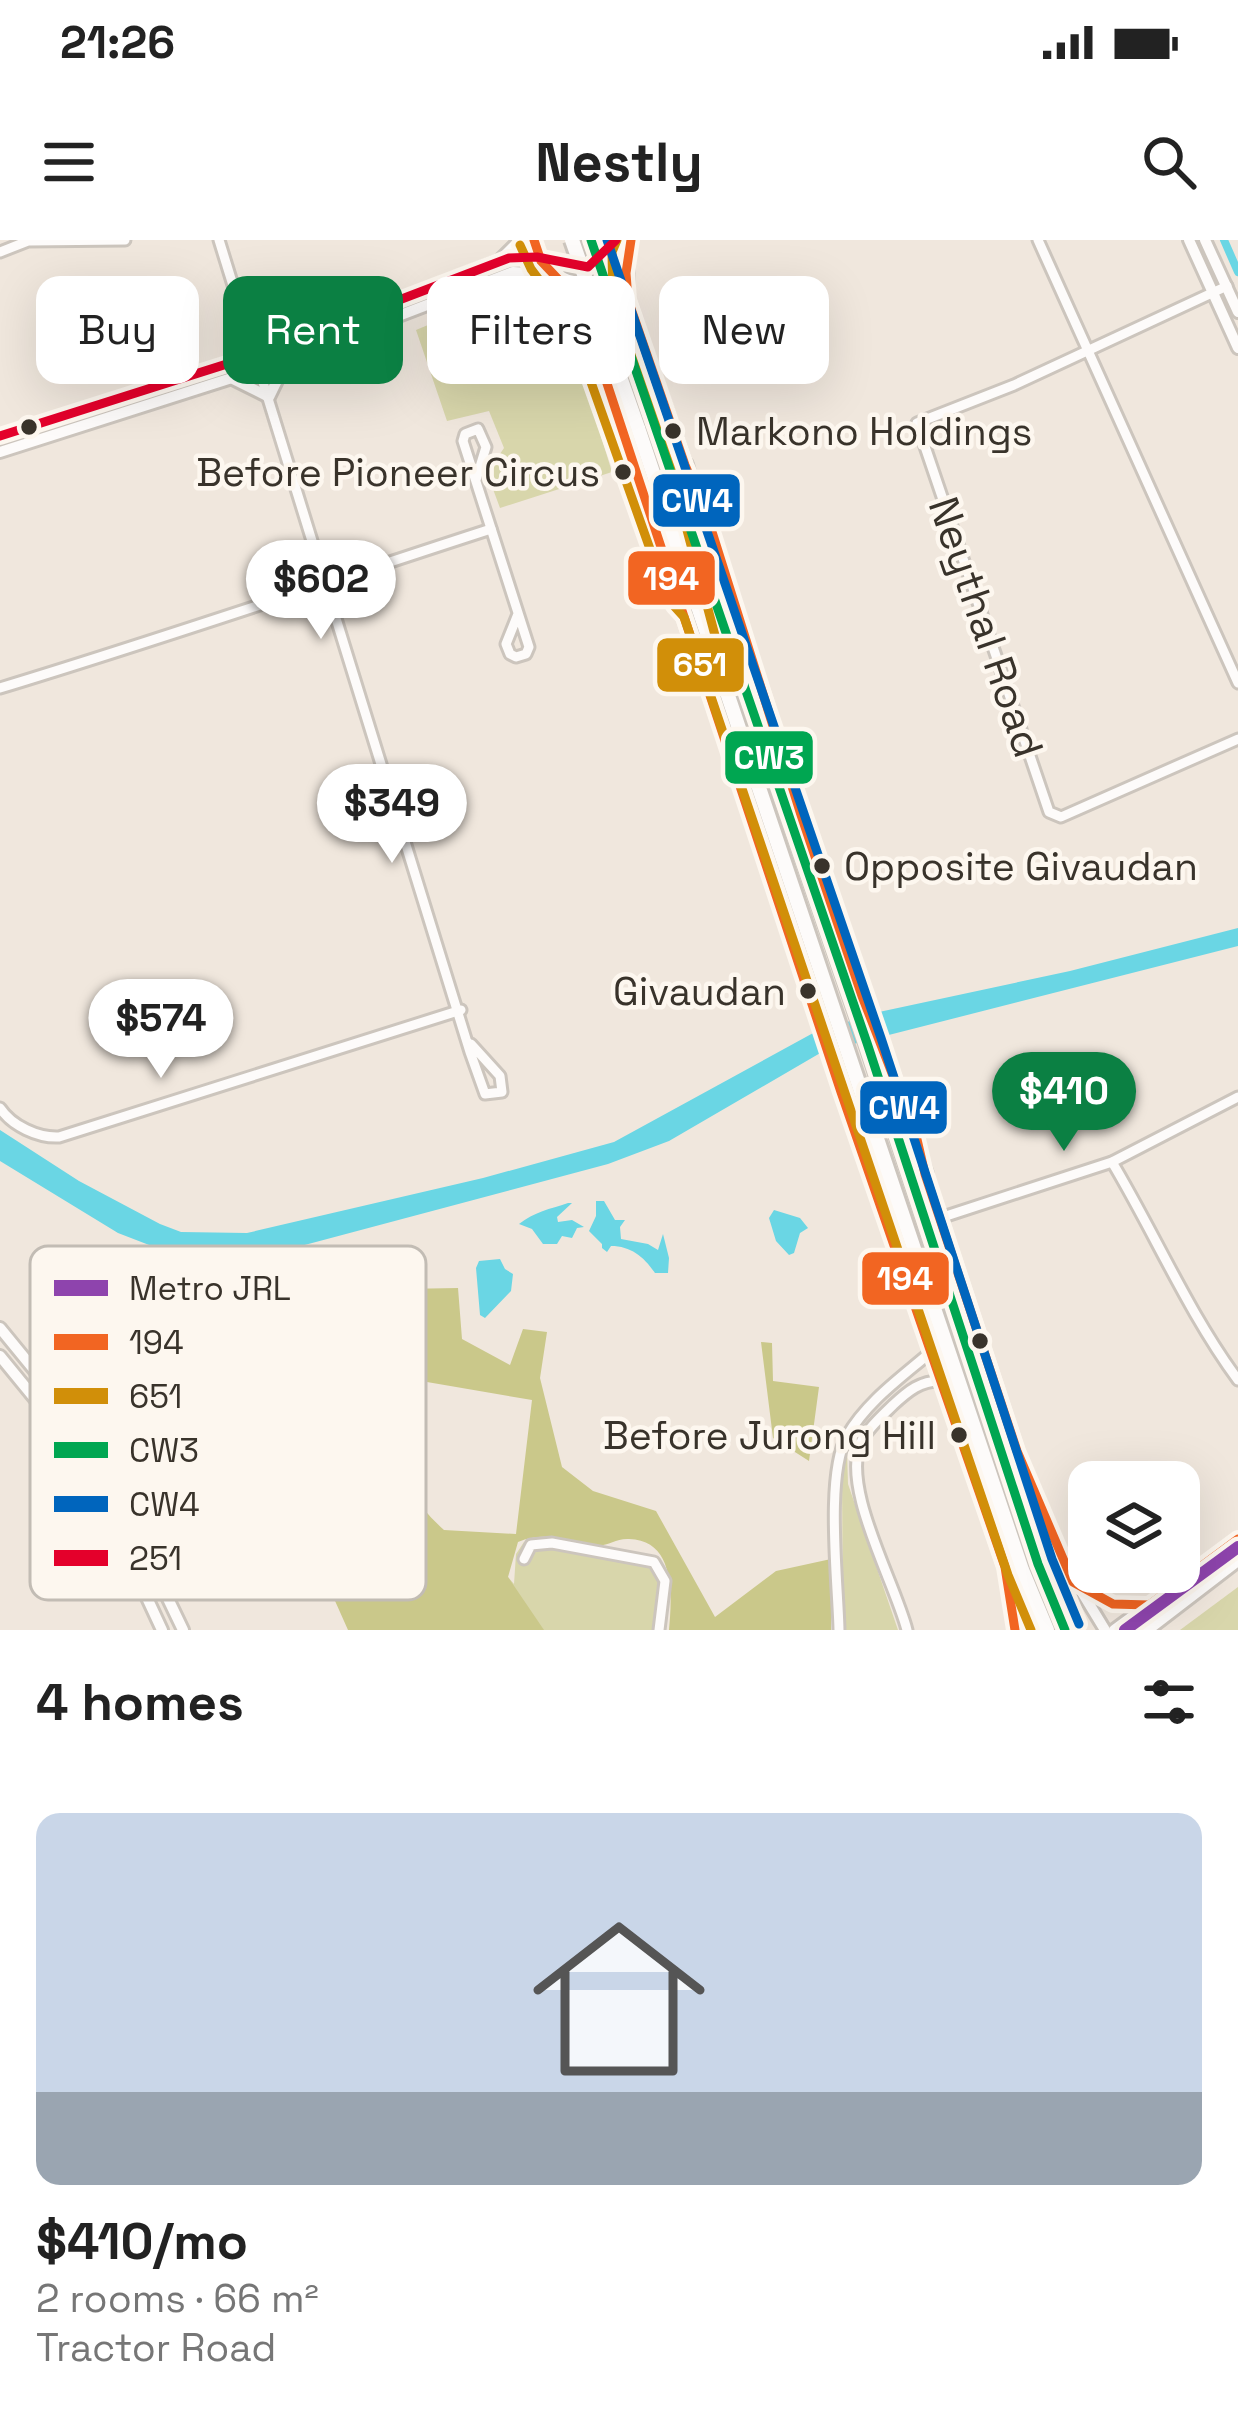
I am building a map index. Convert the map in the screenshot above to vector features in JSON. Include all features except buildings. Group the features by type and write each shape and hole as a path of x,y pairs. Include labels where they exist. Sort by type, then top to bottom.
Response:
{"highway":[{"path":"572,240 1022,1570 1047,1630"},
{"path":"590,240 867,1043 1038,1564 1066,1630"},
{"path":"686,465 737,662"},
{"path":"644,491 687,599 697,609"},
{"path":"867,1043 876,1054 925,1174"},
{"path":"849,1058 851,1088 905,1274"}],"main road":[{"path":"403,302 499,261 520,240"},
{"path":"534,240 541,261 556,276"},
{"path":"1189,240 1238,348"},
{"path":"1205,240 1238,312"},
{"path":"606,276 616,270 630,246"},
{"path":"630,246 628,300 709,519 795,796 862,996 916,1135 1017,1451 1068,1570"},
{"path":"501,276 513,272 556,276"},
{"path":"0,436 223,373"},
{"path":"0,452 223,381"},
{"path":"243,384 268,397 275,384"},
{"path":"608,384 656,541 759,831 842,1092 1005,1567 1015,1630"},
{"path":"0,1328 30,1365"},
{"path":"0,1356 30,1393"},
{"path":"1114,1630 1238,1539"},
{"path":"1155,1627 1238,1561"},
{"path":"1080,1593 1105,1630"},
{"path":"1093,1593 1113,1604 1149,1605"},
{"path":"148,1600 162,1630"},
{"path":"169,1600 183,1630"}],"street":[{"path":"0,252 28,241 124,240"},
{"path":"219,240 230,276"},
{"path":"1038,240 1238,683"},
{"name":"Neythal Road","path":"1227,286 917,422 1046,808 1060,817 1238,739"},
{"path":"264,384 485,1094 502,1092 500,1076 471,1044"},
{"path":"476,480 486,447 478,429 463,438 491,529 518,614"},
{"path":"0,688 491,529"},
{"path":"2,1114 38,1136 59,1137 460,1010"},
{"path":"940,1218 1112,1162 1238,1097"},
{"path":"1112,1162 1206,1334 1238,1380"},
{"path":"839,1630 836,1469 844,1441 883,1392 932,1351"},
{"path":"910,1370 919,1384"},
{"path":"907,1630 856,1472 862,1441 892,1406 919,1384 942,1381"},
{"path":"883,1392 892,1406"},
{"path":"867,1409 892,1406"},
{"path":"524,1559 531,1545 552,1543 653,1562 665,1581 659,1630"}],"shaded area":[{"path":"427,325 427,362 416,330"},
{"path":"434,384 585,384 612,472 500,508 487,473 504,448 489,411 447,421"},
{"path":"458,1288 462,1339 510,1365 523,1329 547,1332 540,1378 562,1467 593,1491 656,1511 715,1617 776,1571 831,1559 831,1630 669,1630 668,1572 656,1549 629,1539 598,1546 546,1537 518,1542 508,1577 544,1630 348,1630 335,1600 426,1600 426,1511 444,1530 516,1534 532,1400 426,1385 426,1289"},
{"path":"761,1342 772,1343 773,1381 819,1387 809,1461 773,1438"},
{"path":"847,1452 848,1484 898,1630 843,1630 842,1477"},
{"path":"534,1541 631,1552 658,1564 667,1583 665,1630 366,1630 346,1600 426,1600 426,1543 508,1577 514,1584 516,1554 524,1542"},
{"path":"1238,1587 1238,1630 1180,1630"}],"water":[{"path":"1238,928 1238,946 822,1052 669,1141 608,1164 301,1246 152,1246 118,1233 0,1161 0,1130 79,1181 160,1224 181,1232 247,1233 614,1142 815,1032 879,1012"},
{"path":"596,1201 604,1201 615,1220 625,1220 621,1239 658,1250 663,1234 668,1273 655,1273 631,1250 611,1246 607,1252 602,1248 589,1231"},
{"path":"572,1203 557,1217 558,1222 572,1220 584,1227 577,1228 572,1238 562,1236 557,1244 543,1244 532,1229 519,1224 536,1214"},
{"path":"774,1210 800,1218 808,1228 800,1233 789,1255 776,1241 769,1218"},
{"path":"500,1259 513,1274 511,1291 485,1318 480,1315 476,1268 479,1261"}],"waterway":[{"path":"1224,240 1238,272"}],"metro line":[{"name":"JRL","path":"1125,1630 1238,1547"}],"transit line":[{"name":"194","path":"534,240 541,261 576,298 590,332 841,1092 1005,1567 1015,1630"},
{"name":"CW3","path":"591,240 867,1043 1038,1564 1065,1630"},
{"name":"CW4","path":"607,240 881,1038 1052,1559 1079,1624"},
{"name":"251","path":"0,436 255,355 509,258 537,257 588,267 616,240"},
{"name":"651","path":"617,240 612,252 613,303 671,470 725,673"},
{"name":"194","path":"631,240 628,300 708,519 801,815 862,996 916,1135 1017,1451 1073,1582 1113,1604 1149,1605 1238,1539"},
{"name":"651","path":"520,245 531,269 569,320 650,549 674,606 684,617 1008,1575 1031,1630"}],"place":[{"name":"Markono Holdings","path":"673,431"},
{"name":"Before Pioneer Circus","path":"623,472"},
{"name":"Opposite Givaudan","path":"822,866"},
{"name":"Givaudan","path":"808,991"},
{"name":"Before Jurong Hill","path":"959,1435"}]}
